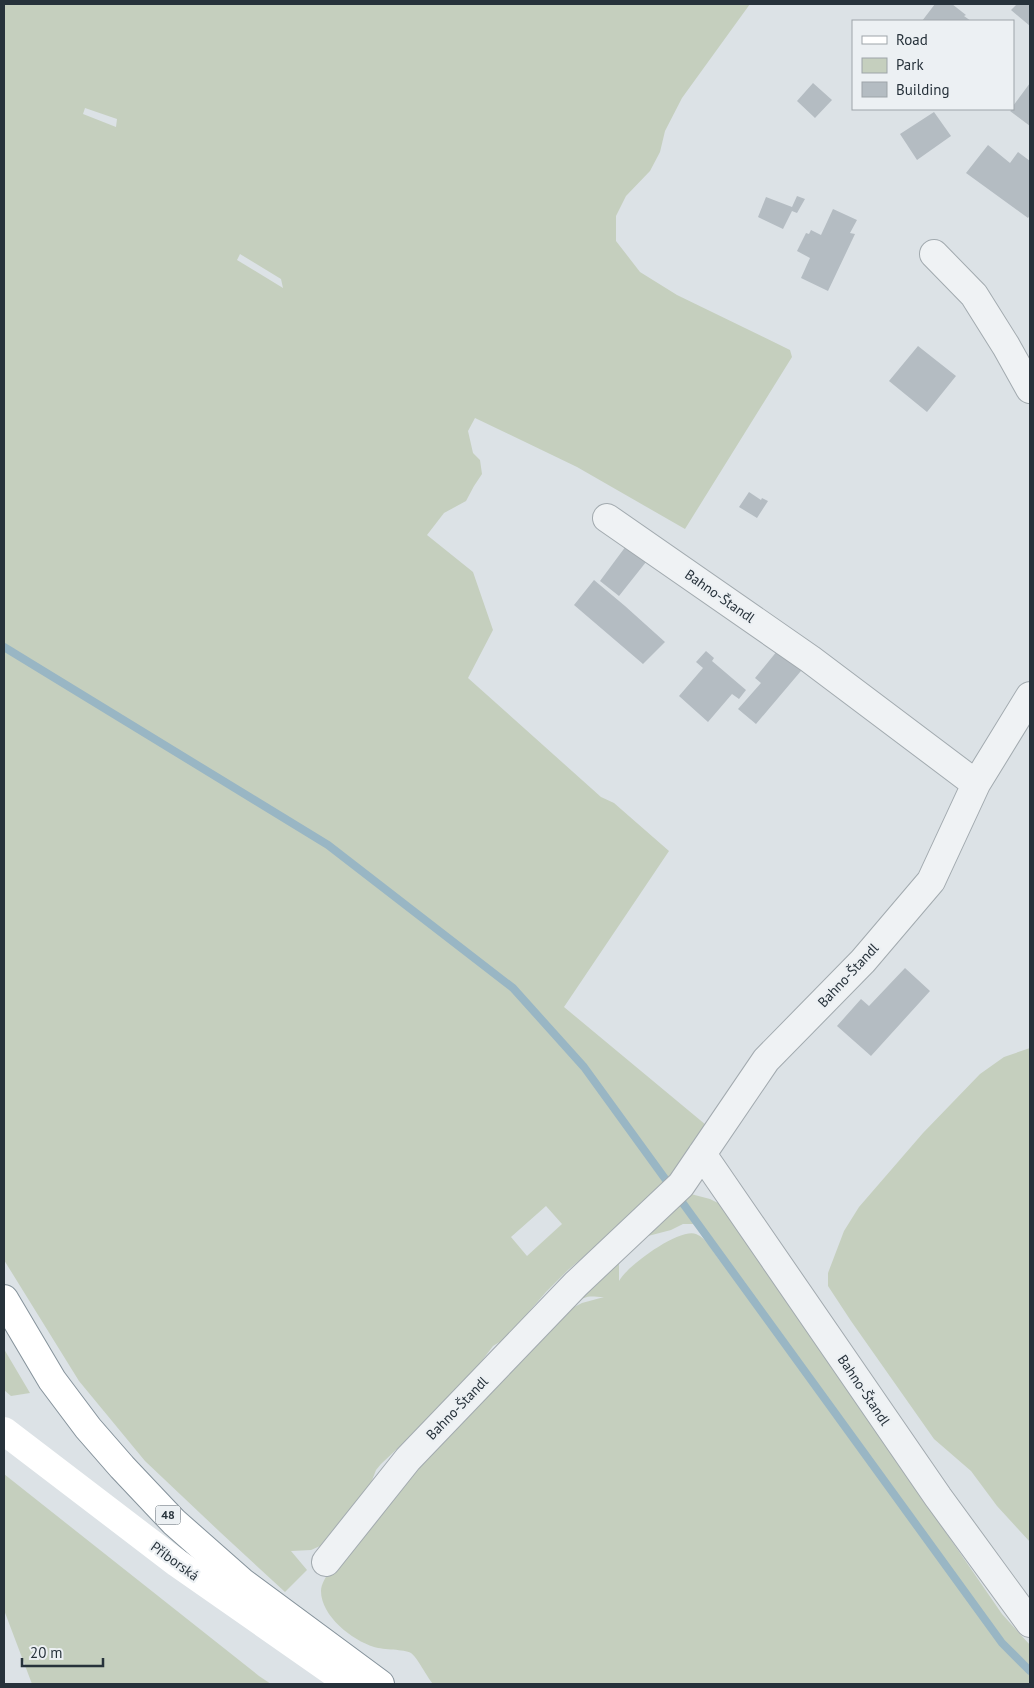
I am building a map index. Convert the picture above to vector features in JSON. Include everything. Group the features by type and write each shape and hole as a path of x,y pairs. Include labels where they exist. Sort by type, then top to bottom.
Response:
{"main road":[{"name":"48","path":"4,1299 52,1380 88,1428 174,1522 242,1582 380,1684"},
{"name":"Příborská","path":"4,1432 177,1563 350,1684"}],"street":[{"path":"934,254 974,295 1030,389"},
{"name":"Bahno-Štandl","path":"607,518 810,659 976,784"},
{"name":"Bahno-Štandl","path":"326,1562 408,1459 576,1284 674,1192 766,1060 863,962 931,880 976,784 1030,696"},
{"name":"Bahno-Štandl","path":"702,1154 938,1497 1030,1622"}],"green space":[{"path":"4,4 750,4 682,98 665,131 660,152 650,171 626,196 616,216 616,241 640,272 677,295 790,350 792,357 685,529 577,467 475,418 468,431 473,453 480,460 482,474 466,501 444,513 427,535 473,572 493,630 468,678 601,797 614,803 669,851 564,1007 706,1125 673,1177 568,1270 506,1338 493,1346 481,1362 416,1431 381,1464 376,1470 371,1483 320,1546 311,1550 291,1551 307,1570 285,1592 145,1461 79,1381 4,1260","holes":["85,108 117,119 116,127 83,114","240,254 281,279 283,288 237,260","546,1206 562,1224 527,1256 511,1237"]},
{"path":"1030,1048 1030,1542 997,1506 971,1471 934,1439 828,1286 828,1273 844,1231 859,1207 923,1133 980,1074 1004,1057"},
{"path":"687,1193 710,1199 720,1204 1002,1614 1030,1645 1030,1684 433,1684 411,1653 365,1644 339,1626 326,1609 322,1600 322,1586 330,1570 454,1421 572,1308 604,1297 594,1296 581,1299 571,1305","holes":["683,1224 693,1224 709,1245 696,1234 678,1237 666,1242 642,1258 619,1281 619,1264 623,1257 648,1236 671,1230"]},
{"path":"4,1349 30,1393 11,1396 4,1390"},
{"path":"4,1474 271,1684 32,1684 4,1610"}],"building":[{"path":"935,4 952,4 970,20 923,20"},
{"path":"1017,4 1030,4 1030,26 1011,10"},
{"path":"813,83 832,100 815,118 797,101"},
{"path":"1030,83 1030,126 1010,111 1014,110 1014,105"},
{"path":"934,112 951,136 917,160 900,134"},
{"path":"988,145 1010,163 1018,152 1030,161 1030,215 1028,218 966,173"},
{"path":"797,196 805,199 797,213 792,211 783,229 758,217 766,197 792,207"},
{"path":"833,209 857,220 850,233 855,234 828,291 801,278 810,258 797,251 806,233 809,234 811,230 821,235"},
{"path":"918,346 956,376 927,412 889,381"},
{"path":"749,492 761,500 762,498 768,501 757,518 739,507"},
{"path":"626,546 646,562 619,596 600,581"},
{"path":"594,580 665,642 643,664 574,605"},
{"path":"782,645 806,665 756,724 738,709 761,683 755,678"},
{"path":"706,651 714,658 712,661 746,690 739,699 732,694 708,722 679,696 703,668 696,662"},
{"path":"905,968 930,991 871,1056 837,1026 861,999 869,1006"}],"waterway":[{"path":"4,647 328,845 513,988 584,1067 1002,1643 1030,1671"}]}
